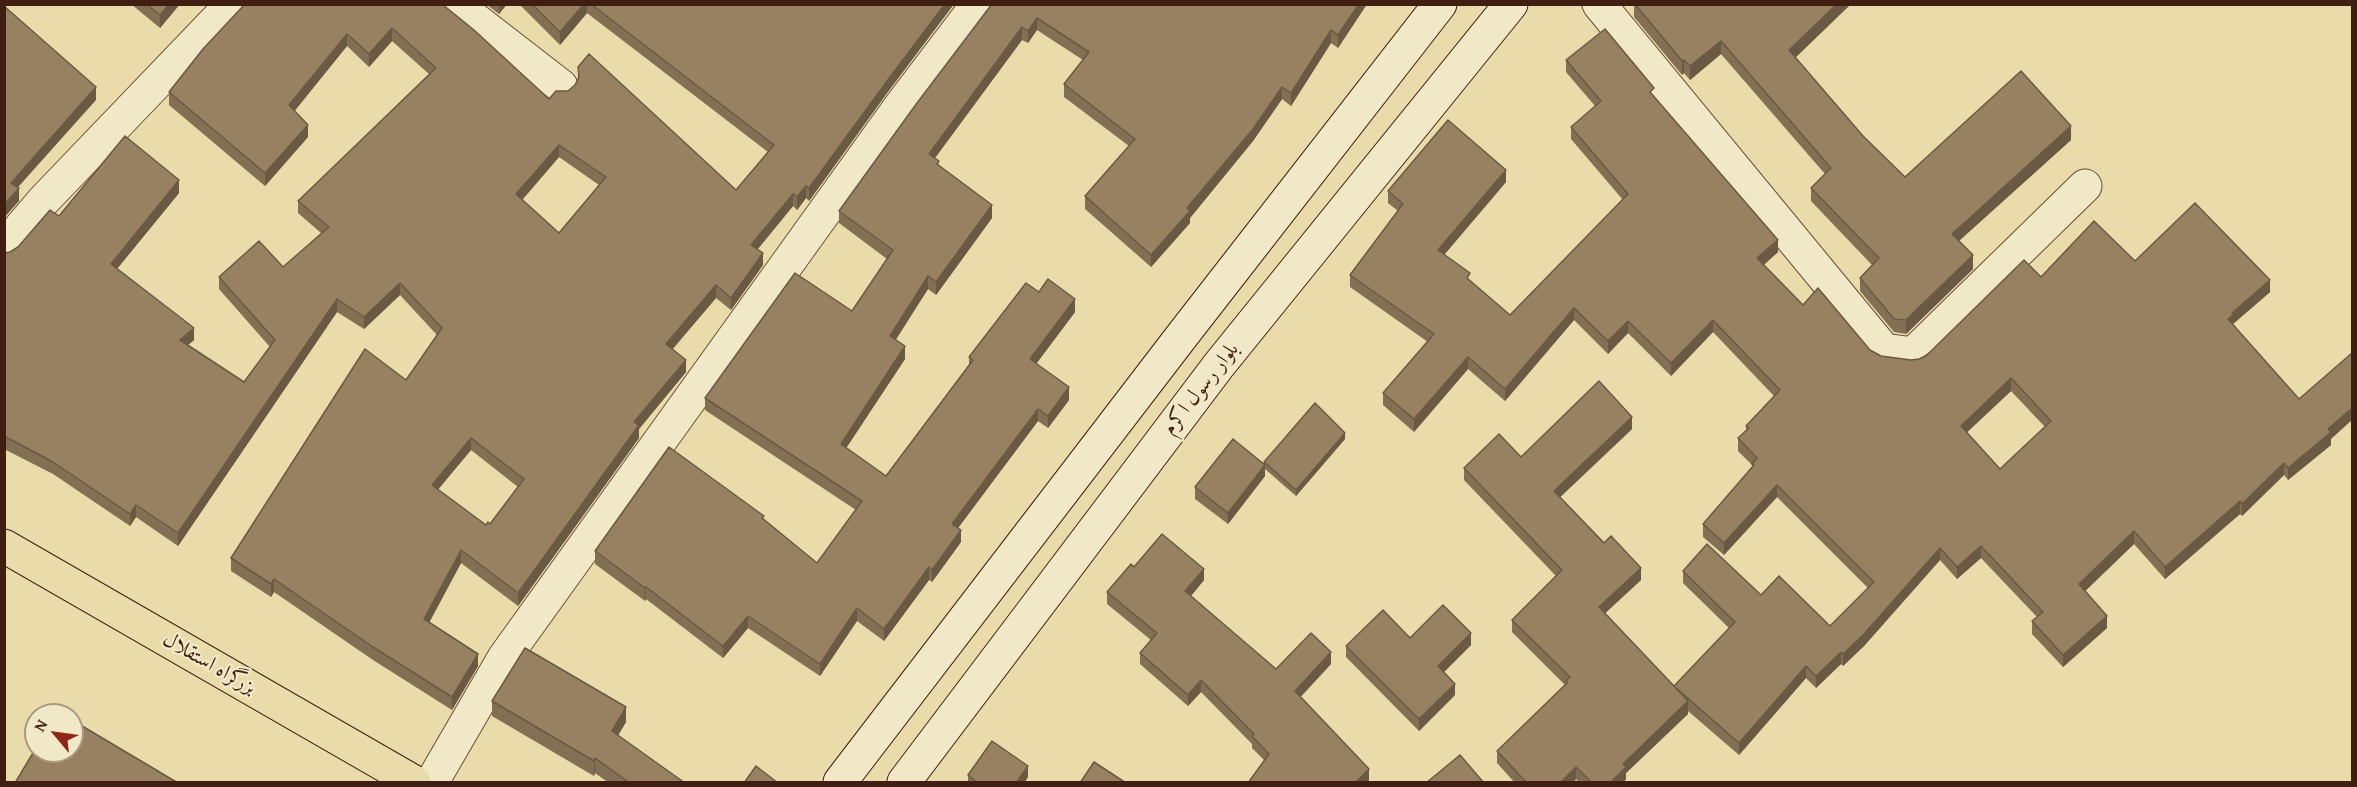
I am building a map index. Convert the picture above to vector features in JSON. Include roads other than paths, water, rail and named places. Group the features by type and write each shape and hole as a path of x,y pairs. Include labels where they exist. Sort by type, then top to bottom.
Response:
{"highway":[{"name":"بزرگراه استقلال","path":"4,546 414,783"}],"street":[{"path":"4,246 44,200 232,4"},
{"path":"455,4 561,86"},
{"path":"432,783 504,658 902,104 978,4"},
{"path":"840,783 1174,346 1440,4"},
{"name":"بلوار رسول اکرم","path":"904,783 1219,365 1511,4"},
{"path":"1599,4 1884,350 1913,354 2085,186"}]}
